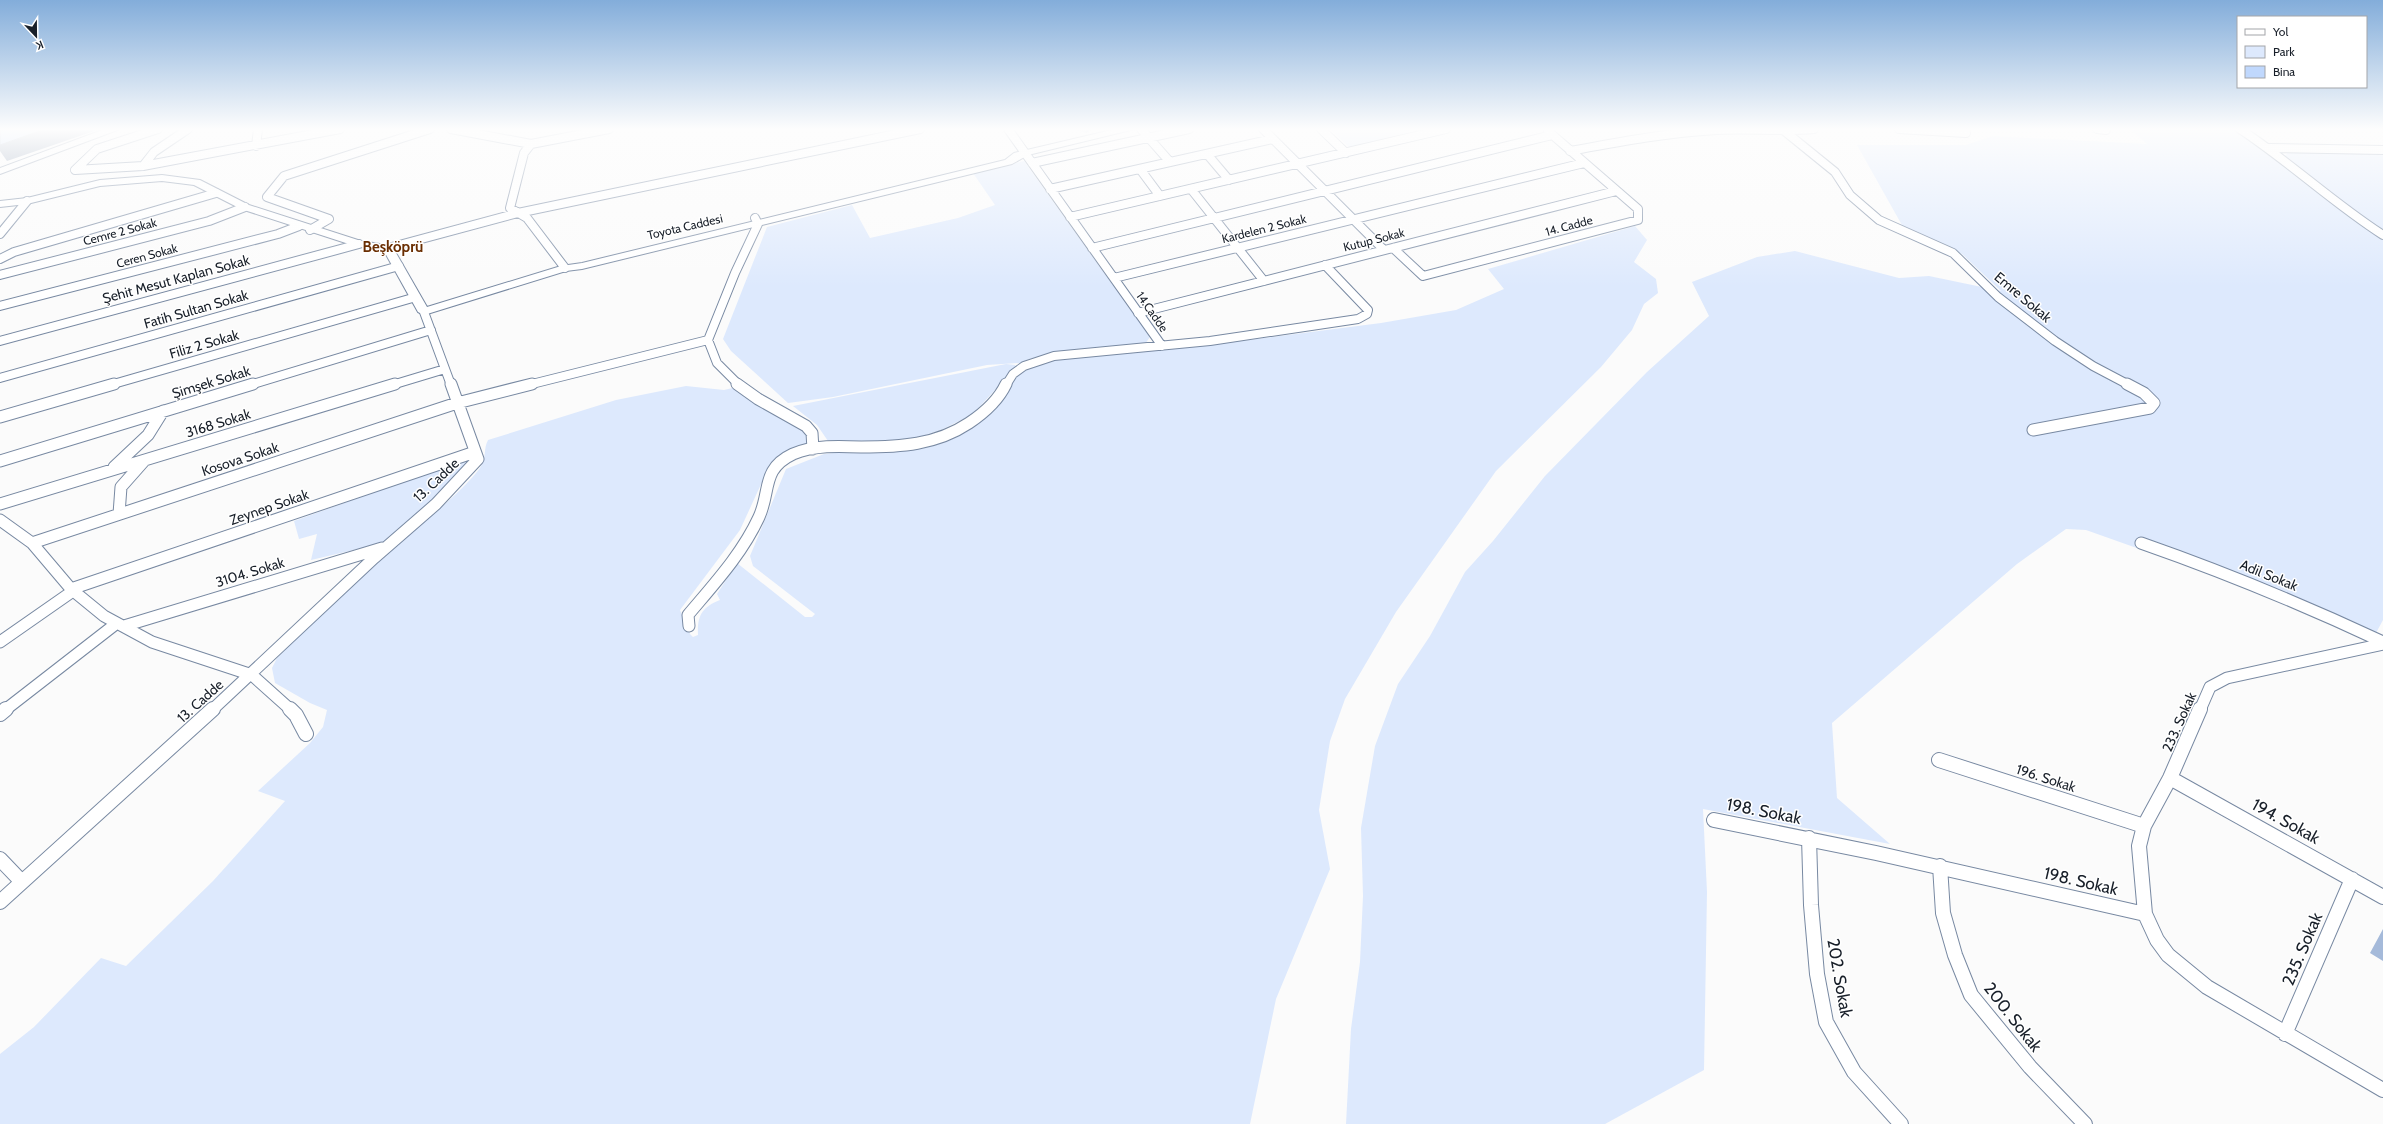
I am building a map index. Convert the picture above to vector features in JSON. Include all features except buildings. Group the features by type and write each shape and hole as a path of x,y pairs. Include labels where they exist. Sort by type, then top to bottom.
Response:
{"street":[{"path":"0,204 27,201 100,182 108,181"},
{"path":"191,181 196,182 245,207 310,230 359,244 388,248 518,213 669,181"},
{"path":"280,181 267,197 329,219 310,230"},
{"path":"517,181 510,208 527,218 565,268"},
{"name":"Toyota Caddesi","path":"424,312 565,268 582,266 757,221 925,181"},
{"name":"14.Cadde","path":"1045,181 1162,346 1358,319 1367,314 1368,310 1325,265"},
{"path":"1050,189 1084,181"},
{"path":"1149,181 1160,196"},
{"path":"1070,217 1223,181"},
{"path":"1315,181 1384,250"},
{"path":"1092,248 1360,181"},
{"name":"Kardelen 2 Sokak","path":"1114,278 1508,181"},
{"name":"14. Cadde","path":"1393,248 1423,276 1638,220 1638,209 1606,181"},
{"name":"Emre Sokak","path":"1841,181 1850,195 1879,220 1953,253 1998,297 2055,342 2093,366 2144,393 2154,403 2150,408 2033,430"},
{"path":"2309,181 2338,205 2383,235"},
{"path":"1191,189 1264,281"},
{"name":"Kutup Sokak","path":"1138,313 1616,190"},
{"path":"0,259 14,252 99,226 216,193"},
{"path":"0,234 27,201"},
{"name":"Cemre 2 Sokak","path":"0,275 202,222 245,207"},
{"path":"757,221 708,340 709,349 716,363 731,378 810,430 813,436 813,450"},
{"name":"Ceren Sokak","path":"0,306 249,242 299,226"},
{"name":"Şehit Mesut Kaplan Sokak","path":"0,341 359,244"},
{"name":"13. Cadde","path":"0,902 252,675 385,547 459,483 478,460 424,312 388,248"},
{"name":"Fatih Sultan Sokak","path":"0,378 399,266"},
{"name":"Filiz 2 Sokak","path":"0,417 416,297"},
{"name":"Şimşek Sokak","path":"0,461 431,330"},
{"name":"Kosova Sokak","path":"32,543 457,403 708,340"},
{"path":"689,626 688,615 730,564 760,516 766,498 765,484 773,468 792,455 834,446 890,448 922,443 957,431 1001,395 1009,378 1018,369 1040,359 1162,346"},
{"name":"3168 Sokak","path":"0,504 445,368"},
{"path":"108,471 137,448 153,431 163,411"},
{"name":"Zeynep Sokak","path":"0,642 72,590 475,452"},
{"path":"119,514 121,487 145,460"},
{"path":"0,520 32,543 72,590 104,616 152,642 252,675 296,716 306,734"},
{"name":"Adil Sokak","path":"2141,543 2216,570 2298,603 2383,643"},
{"name":"3104. Sokak","path":"0,714 121,625 385,547"},
{"name":"233. Sokak","path":"2144,914 2139,846 2144,826 2170,778 2210,687 2226,678 2257,670 2383,643"},
{"name":"196. Sokak","path":"1939,760 2144,826"},
{"name":"194. Sokak","path":"2170,778 2383,897"},
{"name":"198. Sokak","path":"1714,820 1809,838 1940,866 2144,914"},
{"name":"202. Sokak","path":"1809,838 1811,904 1817,974 1826,1022 1854,1072 1901,1124"},
{"path":"0,859 22,882"},
{"name":"200. Sokak","path":"1940,866 1943,912 1955,956 1971,995 2030,1067 2085,1124"},
{"name":"235. Sokak","path":"2285,1034 2352,879"},
{"path":"2144,914 2157,940 2183,968 2207,987 2383,1090"}],"green space":[{"path":"979,181 1039,181 1150,337 1145,344 1032,358 1020,363 987,365 833,397 788,403 731,351 723,339 767,227 852,205 870,238 958,218 995,205"},
{"path":"1877,181 2383,181 2383,620 2376,633 2086,530 2066,529 2017,564 1832,723 1837,798 1890,844 1703,809 1707,892 1704,1070 1605,1124 1346,1124 1351,1029 1360,962 1363,896 1361,828 1375,746 1398,684 1430,636 1465,572 1493,541 1545,476 1647,372 1709,316 1692,282 1757,257 1795,251 1899,278 1929,276 2001,291 1962,254 1903,227"},
{"path":"1635,226 1647,240 1634,262 1656,279 1658,293 1644,304 1632,330 1601,367 1496,471 1396,612 1345,699 1330,741 1319,810 1330,869 1276,999 1250,1124 0,1124 0,1054 34,1027 101,958 126,966 213,881 285,801 258,791 310,743 323,727 327,710 310,703 275,683 272,668 277,658 357,581 464,487 480,468 488,440 616,400 686,386 724,390 745,385 817,441 768,469 740,530 680,610 690,634 693,637 698,635 698,622 702,613 709,606 720,600 717,594 737,563 805,617 812,617 815,614 753,566 750,556 786,469 824,454 859,450 958,431 1026,367 1059,359 1193,347 1381,323 1456,310 1504,289 1488,269"},
{"path":"1006,364 1015,365 1016,367 973,414 943,429 908,441 828,441 817,425 793,406"},
{"path":"467,459 470,460 456,483 388,542 311,560 317,534 299,539 294,521"}],"district":[{"name":"Beşköprü","path":"393,247"}]}
